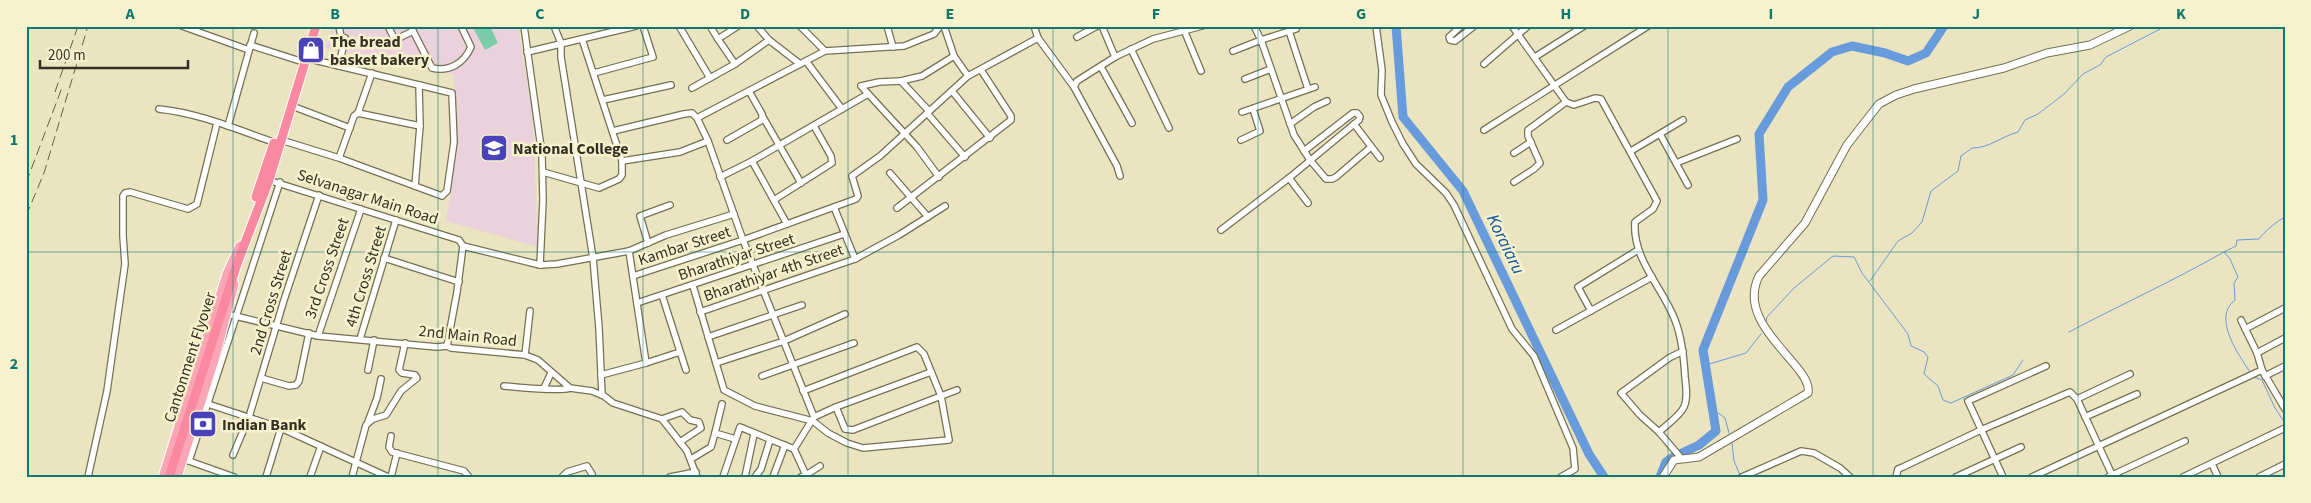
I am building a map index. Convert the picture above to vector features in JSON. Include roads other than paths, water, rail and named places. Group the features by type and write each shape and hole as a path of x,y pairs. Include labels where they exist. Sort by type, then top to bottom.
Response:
{"highway":[{"path":"279,142 292,106 311,26"},
{"path":"279,142 303,59 316,26"},
{"name":"Cantonment Flyover","path":"166,477 236,264 279,142"}],"main road":[{"path":"177,477 186,460 232,315 242,247"},
{"path":"166,477 227,274 242,247"}],"street":[{"path":"159,109 172,110 339,158 442,196 446,194 454,142 452,93 372,73 249,48 182,26"},
{"path":"339,26 341,37 346,38 340,66"},
{"path":"388,26 395,40 412,28 432,68 439,70 459,64 468,54 471,47 461,26"},
{"path":"524,26 542,155 540,265 629,251 734,214"},
{"path":"555,26 561,43 561,57 593,258 602,395"},
{"path":"527,52 636,26"},
{"path":"594,73 653,58 643,26"},
{"path":"678,26 710,78"},
{"path":"710,26 735,64"},
{"path":"718,40 738,26"},
{"path":"757,26 769,40 803,63 842,109"},
{"path":"800,26 825,51"},
{"path":"886,26 893,47"},
{"path":"697,118 825,51 893,47 916,43 934,34 940,26"},
{"path":"944,26 954,56 968,76"},
{"path":"1034,26 1038,38 1074,87 1117,166 1120,176"},
{"path":"1077,38 1098,26"},
{"path":"1102,26 1116,57"},
{"path":"1074,87 1101,66 1131,49 1153,39 1202,26"},
{"path":"1254,26 1261,40 1294,136 1310,160 1329,180 1371,147"},
{"path":"1376,26 1382,70 1381,95 1402,144 1416,164 1446,193 1454,205 1512,329 1534,356 1549,388 1573,448 1575,466 1573,471 1561,477"},
{"path":"1461,26 1449,36 1450,40 1455,41 1474,26"},
{"path":"1512,26 1556,84 1566,102 1574,105 1595,98 1601,99 1631,151 1657,202 1653,210 1636,222 1638,250 1674,318 1683,351 1686,396 1684,406 1659,432"},
{"path":"1484,64 1528,26"},
{"path":"1535,57 1584,26"},
{"path":"1484,130 1640,28 1648,26"},
{"path":"1663,477 1674,460 1699,457 1808,393 1808,385 1758,318 1755,284 1759,276 1805,223 1847,146 1879,104 1896,95 1914,89 2004,68 2047,53 2090,45 2130,26"},
{"path":"1233,51 1296,29"},
{"path":"1184,30 1201,71"},
{"path":"1289,31 1308,89"},
{"path":"228,126 254,33"},
{"path":"905,133 968,76 1038,38"},
{"path":"543,172 604,188 622,175 622,161 582,39"},
{"path":"692,88 735,64 769,40"},
{"path":"1131,49 1169,128"},
{"path":"939,177 905,133 862,88 863,84 901,81 922,76 954,56"},
{"path":"1101,66 1132,124"},
{"path":"1245,79 1271,69"},
{"path":"897,208 912,199 990,138 1012,118 981,70"},
{"path":"339,158 372,73"},
{"path":"901,81 965,156"},
{"path":"415,186 420,126 419,85"},
{"path":"603,100 671,85"},
{"path":"1242,112 1315,87"},
{"path":"749,91 801,183"},
{"path":"952,91 990,138"},
{"path":"720,177 780,146 868,94"},
{"path":"1290,124 1314,107 1327,101"},
{"path":"1514,182 1539,166 1539,159 1528,130 1566,102"},
{"path":"292,106 350,128"},
{"path":"1241,140 1260,131 1253,109"},
{"path":"358,113 420,126"},
{"path":"613,131 684,114 692,113 697,118 708,140 743,240 765,290 813,419 823,430 843,441 863,448 949,440 941,396 924,354 917,347 803,391"},
{"path":"1221,230 1289,178 1360,119 1357,113 1353,113 1304,151"},
{"path":"727,140 760,122 763,117"},
{"path":"1631,151 1683,120"},
{"path":"88,477 107,391 126,264 123,236 123,196 125,193 130,192 188,208 194,207 197,204 217,123"},
{"path":"1354,124 1380,158"},
{"path":"774,200 832,163 831,156 814,126"},
{"name":"Kambar Street","path":"633,276 743,240 856,199 858,196 852,176 905,133"},
{"path":"1660,134 1688,185"},
{"path":"1676,163 1737,139"},
{"path":"622,161 680,152 708,140"},
{"path":"1514,154 1531,142"},
{"path":"752,161 787,224"},
{"path":"890,173 928,217"},
{"path":"1289,178 1308,203"},
{"name":"Selvanagar Main Road","path":"266,179 459,240 463,246 540,265"},
{"path":"234,477 186,460 208,404 232,315 280,182"},
{"name":"2nd Cross Street","path":"233,455 249,417 319,195"},
{"path":"648,243 640,216 670,205"},
{"name":"Bharathiyar 4th Street","path":"700,312 855,258 899,235 945,206"},
{"path":"834,207 855,258"},
{"name":"3rd Cross Street","path":"318,336 360,209"},
{"name":"4th Cross Street","path":"360,339 396,220"},
{"name":"Bharathiyar Street","path":"637,303 693,286 844,234"},
{"path":"447,346 459,282 463,246"},
{"path":"1591,311 1578,287 1638,250"},
{"path":"629,251 646,363"},
{"path":"384,258 459,282"},
{"path":"1556,330 1652,277"},
{"path":"693,286 722,386 726,392 755,406 813,419"},
{"path":"662,294 686,370"},
{"path":"708,337 802,305"},
{"path":"2245,329 2285,308"},
{"path":"525,355 530,311"},
{"path":"716,363 784,341 845,314"},
{"name":"2nd Main Road","path":"232,315 318,336 437,347 447,346 451,348 525,355 538,360 570,388 592,391 613,403 662,419"},
{"path":"2241,320 2257,353 2264,373 2282,396 2285,409"},
{"path":"261,378 289,386 296,385 299,381 309,333"},
{"path":"2257,353 2285,338"},
{"path":"368,370 374,340"},
{"path":"368,422 386,415 401,391 417,378 415,375 402,373 398,370 405,343"},
{"path":"762,376 854,343"},
{"path":"1681,458 1621,393 1669,358 1683,351"},
{"path":"601,375 680,352"},
{"path":"2003,477 1968,401 2046,366"},
{"path":"2032,477 2098,445 2264,373 2285,366"},
{"path":"794,449 813,419 836,407 931,372"},
{"path":"544,388 551,373"},
{"path":"2077,399 2130,374"},
{"path":"352,477 377,398 381,379"},
{"path":"504,386 544,388 560,391 570,388"},
{"path":"843,441 848,430 957,390"},
{"path":"1896,477 1898,470 1980,430 2065,392 2073,394 2077,399 2111,476 2185,441"},
{"path":"2085,417 2137,394"},
{"path":"208,404 281,428 356,464 389,477 397,453"},
{"path":"691,458 711,447 722,404"},
{"path":"836,407 845,429 848,430"},
{"path":"670,477 696,474 691,458 662,419 682,412 690,420 699,422 701,428 680,442"},
{"path":"723,477 740,427 794,449 805,476 820,466"},
{"path":"266,477 281,428"},
{"path":"2183,477 2285,428"},
{"path":"715,433 735,439"},
{"path":"745,477 754,434"},
{"path":"391,436 389,450 464,471 469,477"},
{"path":"755,477 761,469 770,440"},
{"path":"773,477 785,445"},
{"path":"310,477 321,446"},
{"path":"1956,477 2021,447"},
{"path":"1742,477 1801,451 1814,453 1840,468 1850,477"},
{"path":"2212,464 2218,477"},
{"path":"2259,477 2285,464"},
{"path":"562,477 567,472 586,466 592,474"}],"waterway":[{"name":"Koraiaru","path":"1396,26 1403,117 1463,191 1589,454 1604,477"},
{"path":"1682,453 1699,445 1716,431 1703,350 1763,200 1759,134 1788,87 1832,52 1852,46 1885,53 1908,61 1926,53 1944,26"},
{"path":"1870,281 1898,241 1912,233 1922,222 1931,191 1958,171 1961,156 1972,148 1990,144 2018,132 2025,120 2038,114 2064,94 2083,74 2100,65 2106,57 2166,26"},
{"path":"2274,26 2285,29"},
{"path":"2250,372 2239,356 2226,326 2226,316 2229,307 2235,300 2234,283 2238,277 2230,259 2224,252 2236,246 2237,240 2259,239 2285,217"},
{"path":"2069,332 2224,252"},
{"path":"1766,322 1767,317 1794,288 1833,256 1854,257 1862,273 1908,334 1911,346 1924,352 1928,357 1924,374 1938,386 1943,400 1951,403 2013,375 2023,360"},
{"path":"1706,365 1746,353 1761,334"},
{"path":"2270,377 2280,372"},
{"path":"2254,377 2262,380"},
{"path":"2262,380 2275,408 2285,423"},
{"path":"1964,399 1970,411"},
{"path":"1714,410 1725,418 1729,433"},
{"path":"1732,443 1734,461 1740,475"},
{"path":"1660,477 1666,462 1675,456"}],"railway":[{"path":"55,92 78,26"},
{"path":"26,216 44,173 88,26"},
{"path":"26,183 63,85"}],"place":[{"name":"The bread basket bakery","path":"311,50"},
{"name":"National College","path":"494,148"},
{"name":"Indian Bank","path":"203,424"}]}
